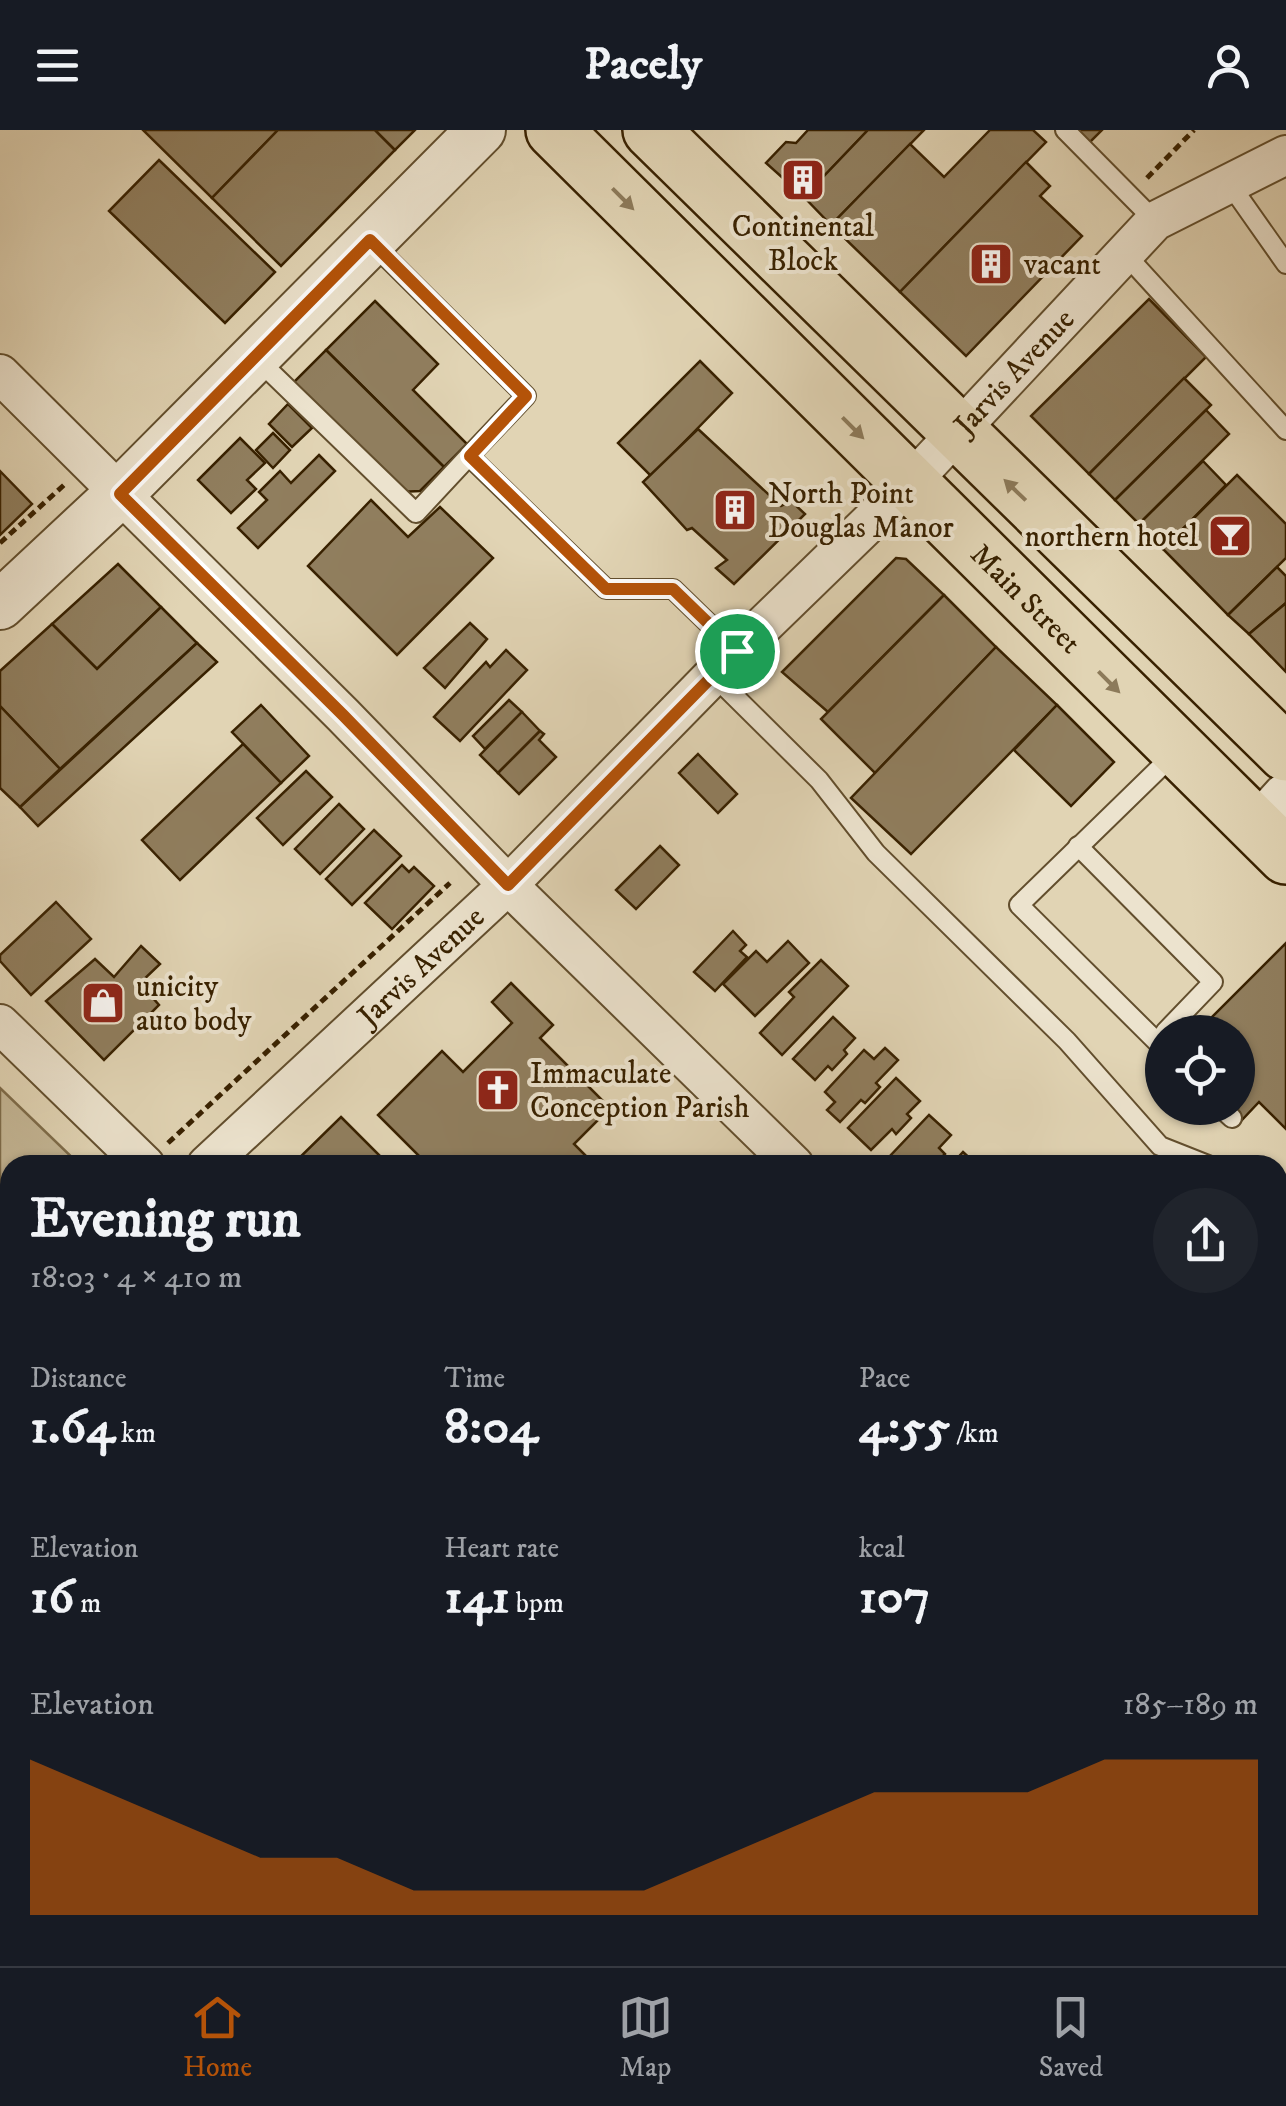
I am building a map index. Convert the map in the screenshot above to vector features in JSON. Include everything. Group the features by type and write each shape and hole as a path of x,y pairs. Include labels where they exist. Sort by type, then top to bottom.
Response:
{"main road":[{"name":"Main Street","path":"554,130 1178,750 1277,828"},
{"path":"650,130 1286,753"}],"street":[{"path":"0,605 104,479 255,356 480,130"},
{"name":"Jarvis Avenue","path":"218,1155 508,885 725,663 909,484 1126,255 1142,208 1229,184 1286,155"},
{"path":"0,374 508,885 784,1155"},
{"path":"0,1024 136,1155"}],"lane":[{"path":"1064,130 1142,208"},
{"path":"1229,184 1286,264"},
{"path":"255,356 416,513 526,396 370,240"},
{"path":"1126,255 1283,420"},
{"path":"470,456 606,589 673,589 725,663 876,853 1067,1041 1160,1146 1183,1155"},
{"path":"1145,1024 1019,905 1178,750"},
{"path":"1078,846 1213,982 1184,1015"}],"path":[{"path":"1142,208 1194,130"},
{"path":"0,544 104,479"},
{"path":"155,1155 450,883"}],"shaded area":[{"path":"0,1088 70,1155 0,1155"}],"building":[{"path":"143,130 278,130 212,198"},
{"path":"278,130 375,130 395,150 281,266 212,198"},
{"path":"375,130 415,130 395,150"},
{"name":"Continental Block","path":"808,130 868,130 804,197 766,163 786,142 796,143"},
{"path":"868,130 924,130 831,225 804,197"},
{"path":"990,130 1033,130 1046,142 900,292 831,225 910,144 944,177"},
{"path":"1072,130 1102,130 1087,145"},
{"path":"159,160 275,272 225,323 109,211"},
{"name":"vacant","path":"1026,162 1050,186 1040,196 1082,236 966,356 900,292"},
{"path":"1149,299 1206,357 1089,474 1031,416"},
{"path":"375,301 438,364 413,390 467,444 444,467 326,350"},
{"path":"326,350 444,467 420,491 399,492 291,385"},
{"path":"700,361 732,393 651,476 618,443"},
{"path":"1184,378 1211,405 1115,500 1089,474"},
{"path":"288,404 312,428 292,447 269,424"},
{"path":"1206,410 1229,434 1139,524 1115,500"},
{"name":"North Point Douglas Manor","path":"698,429 781,506 791,501 805,514 734,584 716,568 727,560 692,528 687,530 643,482"},
{"path":"273,433 290,450 273,468 256,450"},
{"path":"240,438 265,463 247,480 256,489 231,513 198,480"},
{"path":"319,455 335,471 258,548 238,528 267,500 259,492 280,471 291,483"},
{"path":"1203,461 1226,485 1163,549 1139,524"},
{"path":"0,471 32,504 0,535"},
{"name":"northern hotel","path":"1237,475 1286,524 1286,558 1228,615 1163,549"},
{"path":"371,500 408,537 440,507 493,558 397,655 308,566"},
{"path":"896,558 906,559 944,595 828,712 782,672"},
{"path":"118,564 161,607 97,669 52,624"},
{"path":"1277,567 1286,576 1286,603 1249,634 1228,615"},
{"path":"944,595 996,647 875,773 821,719"},
{"path":"1286,603 1286,672 1249,634"},
{"path":"161,607 197,643 60,769 0,706 0,671 52,624 97,669"},
{"path":"470,623 487,639 445,688 424,668"},
{"path":"197,643 217,662 38,826 20,807"},
{"path":"996,647 1057,705 911,854 851,798"},
{"path":"506,650 527,670 460,741 434,717 486,662 490,667"},
{"path":"509,700 522,712 485,749 473,736"},
{"path":"261,705 309,756 281,783 232,732"},
{"path":"1057,705 1114,762 1071,806 1014,750"},
{"path":"0,706 60,769 20,807 0,788"},
{"path":"522,712 540,731 498,773 480,755"},
{"path":"540,731 544,734 539,740 556,757 519,794 498,773"},
{"path":"243,744 281,783 180,880 142,840"},
{"path":"698,754 737,794 718,813 679,773"},
{"path":"306,771 332,797 283,845 257,818"},
{"path":"339,804 364,829 320,874 295,849"},
{"path":"374,830 401,856 352,905 326,879"},
{"path":"660,846 679,865 636,909 616,890"},
{"path":"402,865 409,872 414,867 434,886 392,929 365,903"},
{"path":"56,902 91,939 31,995 0,961 0,955"},
{"path":"733,931 746,945 740,951 747,957 715,991 694,972"},
{"path":"788,941 809,963 755,1016 723,984 756,951 767,962"},
{"path":"1286,943 1286,1129 1259,1102 1255,1106 1255,1015 1214,1015"},
{"name":"unicity auto body","path":"141,946 160,964 140,983 159,1005 104,1060 46,1001 95,959 114,977"},
{"path":"821,960 848,986 782,1055 760,1033 794,997 789,992"},
{"name":"Immaculate Conception Parish","path":"511,983 553,1025 540,1038 610,1108 574,1144 585,1155 418,1155 378,1115 442,1051 463,1072 512,1023 492,1002"},
{"path":"833,1017 855,1038 832,1070 828,1066 815,1080 793,1059"},
{"path":"885,1048 898,1060 876,1083 880,1087 840,1122 827,1110 835,1102 825,1092 864,1050 874,1059"},
{"path":"896,1078 920,1101 896,1134 892,1129 871,1150 848,1128"},
{"path":"929,1115 951,1135 939,1148 944,1155 891,1155"},
{"path":"341,1117 379,1155 302,1155"}],"place":[{"name":"Continental Block","path":"803,180"},
{"name":"vacant","path":"991,264"},
{"name":"North Point Douglas Manor","path":"735,510"},
{"name":"northern hotel","path":"1230,536"},
{"name":"unicity auto body","path":"103,1003"},
{"name":"Immaculate Conception Parish","path":"498,1090"}],"route":[{"path":"370,240 526,396 470,456 606,589 673,589 737,651 508,885 120,494 370,240"}]}
